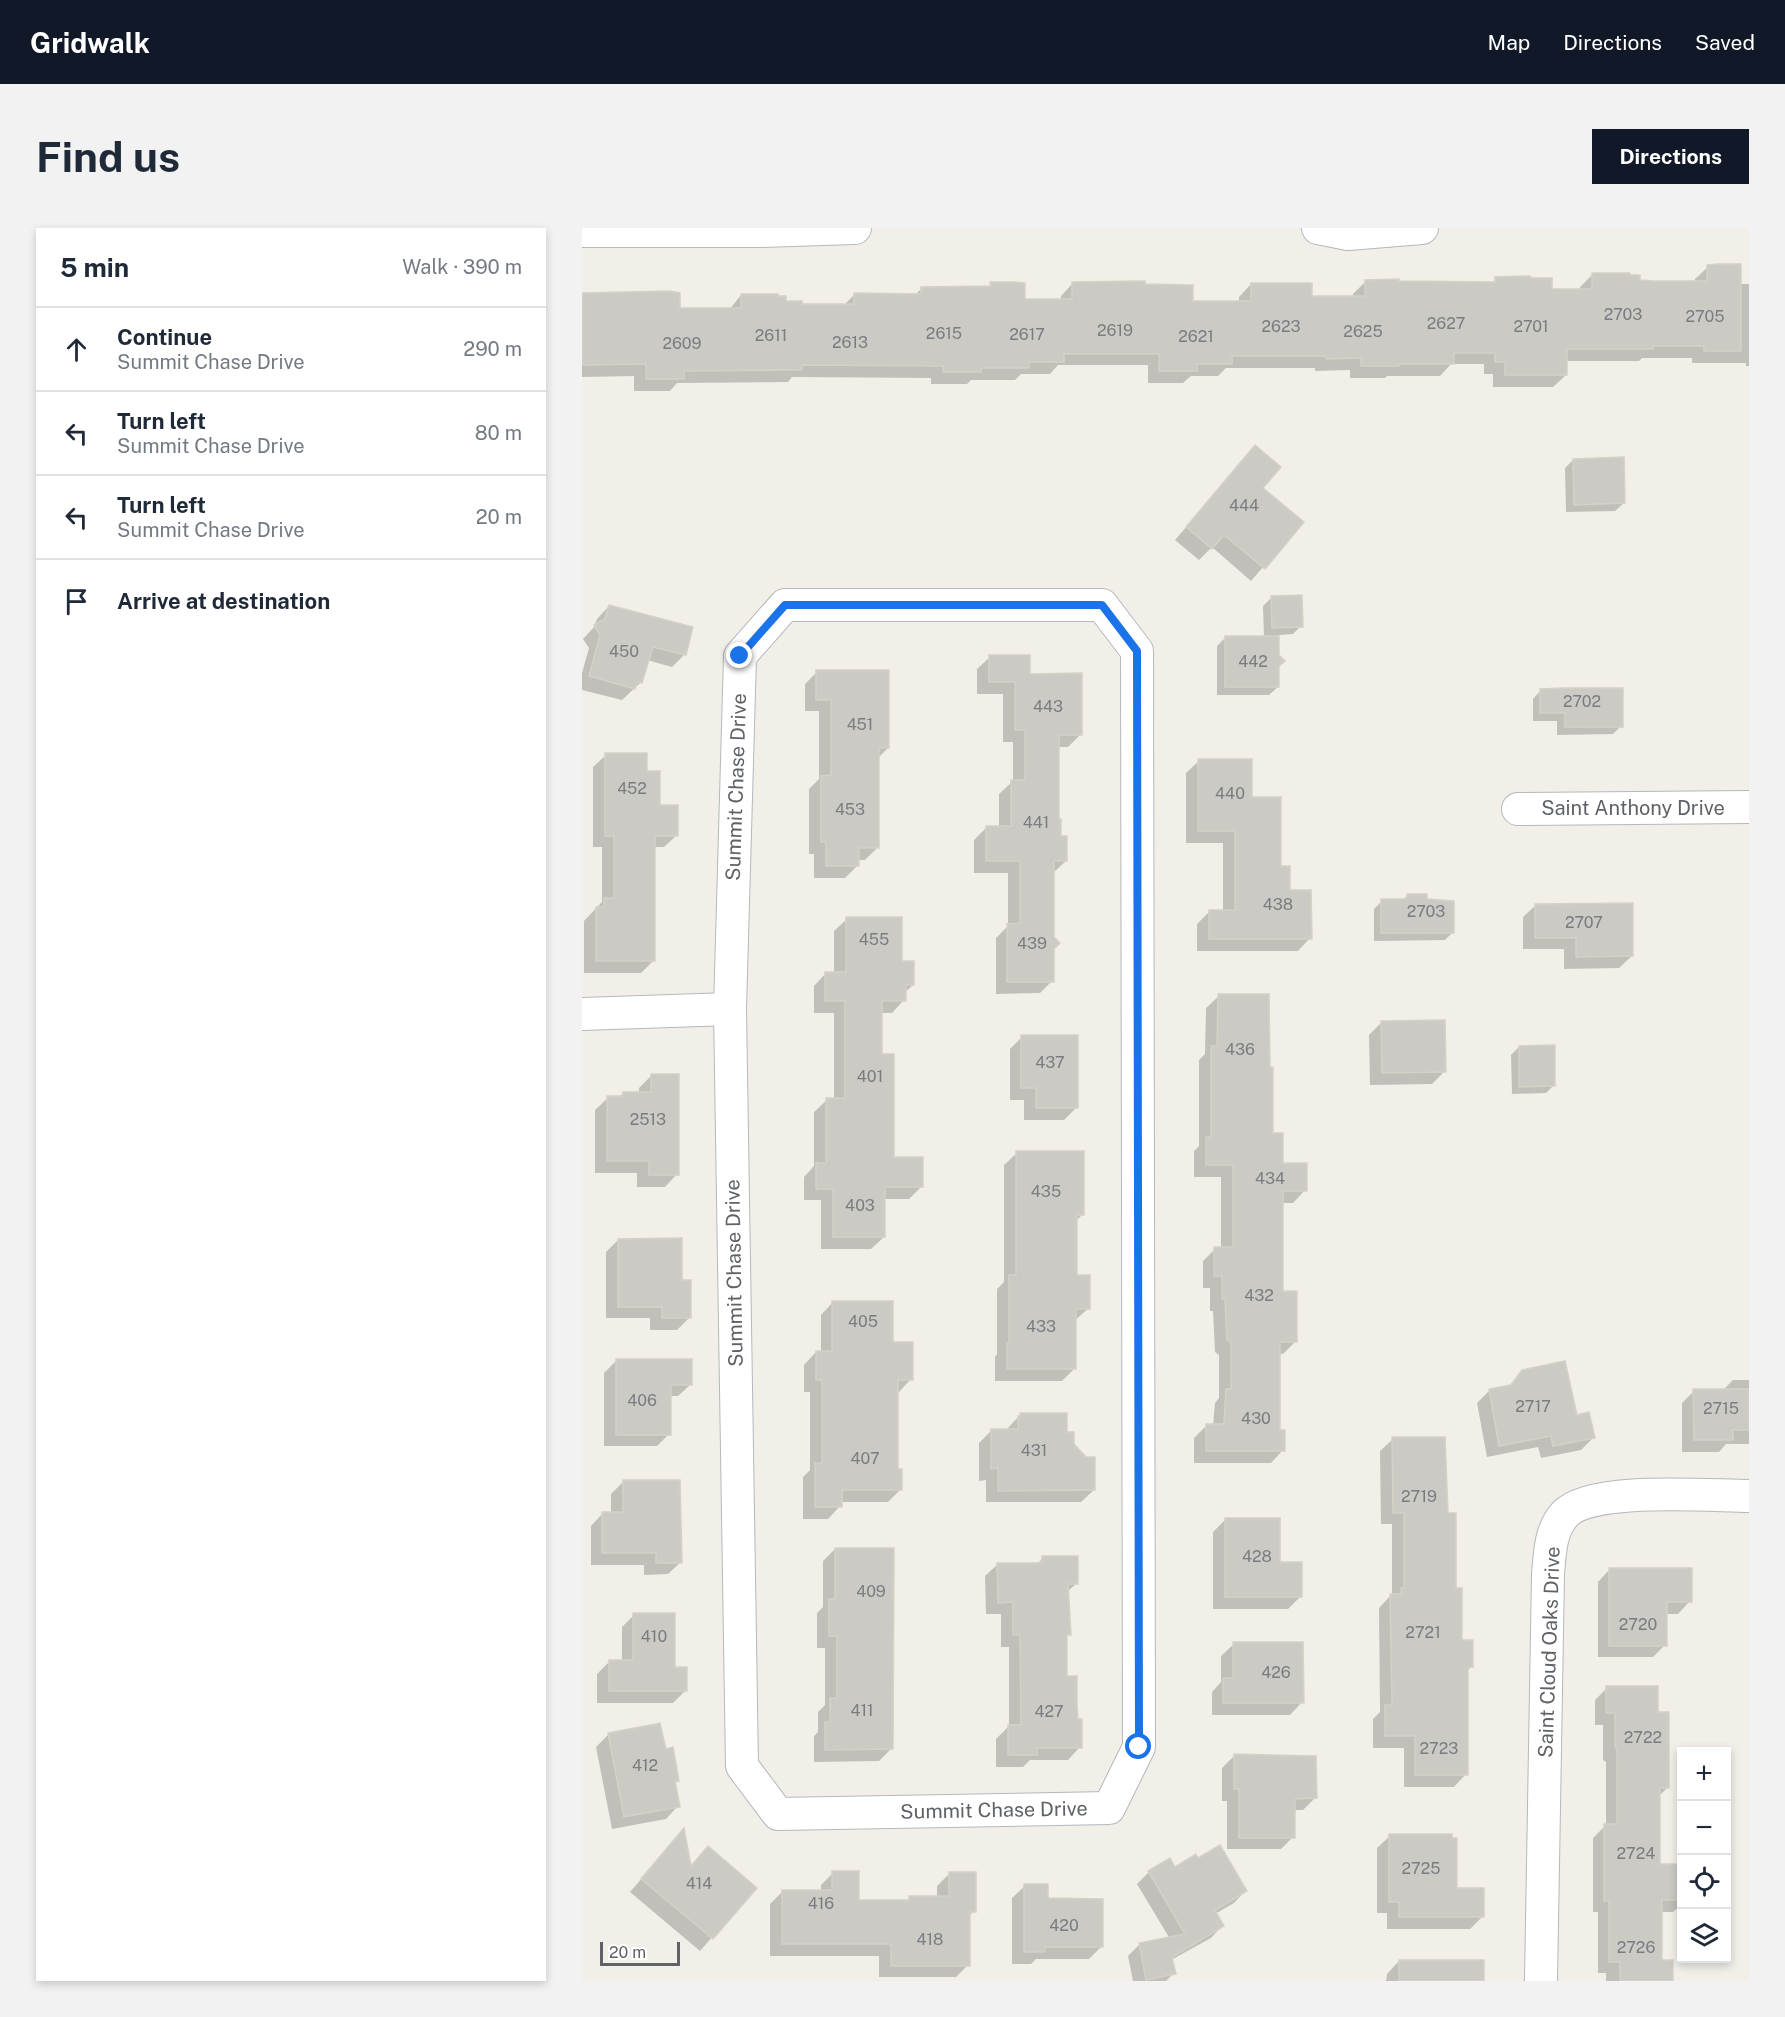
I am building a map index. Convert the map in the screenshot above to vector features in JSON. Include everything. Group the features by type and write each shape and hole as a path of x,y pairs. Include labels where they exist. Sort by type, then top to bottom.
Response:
{"street":[{"path":"582,231 759,231 855,228"},
{"path":"1318,228 1348,234 1422,228"},
{"name":"Summit Chase Drive","path":"785,605 1102,605 1137,651 1138,674 1139,1747 1109,1808 778,1814 742,1766 730,1009 740,656 785,605"},
{"name":"Saint Anthony Drive","path":"1518,809 1749,807"},
{"path":"582,1014 730,1009"},
{"name":"Saint Cloud Oaks Drive","path":"1541,1981 1548,1574 1551,1543 1556,1527 1566,1513 1581,1503 1597,1498 1625,1495 1749,1496"}],"building":[{"path":"1741,264 1741,351 1704,351 1704,346 1653,346 1653,349 1567,349 1567,375 1505,375 1505,362 1495,362 1495,353 1454,353 1454,364 1399,364 1399,366 1361,366 1361,358 1232,356 1232,364 1197,364 1197,371 1159,371 1159,354 1064,354 1064,362 1029,362 1029,368 981,368 981,372 943,372 943,366 802,365 802,370 684,371 684,379 646,379 646,364 582,365 582,293 669,291 680,293 680,308 741,308 741,294 778,294 778,296 786,296 786,301 802,301 802,304 854,304 854,293 921,294 921,287 991,286 990,282 1014,282 1025,283 1025,299 1072,299 1072,282 1145,281 1145,284 1193,285 1193,301 1251,301 1251,283 1312,283 1312,296 1365,296 1365,280 1399,279 1399,281 1495,282 1495,277 1530,276 1530,278 1552,278 1552,289 1592,289 1592,273 1630,273 1630,275 1640,275 1640,280 1653,281 1707,281 1707,265"},
{"path":"1255,445 1281,467 1263,488 1304,522 1265,569 1224,535 1212,549 1186,527"},
{"path":"1624,457 1625,503 1574,505 1573,459"},
{"path":"1302,595 1303,627 1272,628 1271,596"},
{"path":"609,605 693,627 686,655 653,647 642,683 637,682 635,689 589,676 600,635 594,625 605,619"},
{"path":"1225,636 1279,636 1279,655 1285,661 1279,666 1279,687 1225,687"},
{"path":"989,655 1030,655 1030,674 1082,673 1082,735 1059,735 1059,819 1061,819 1061,836 1067,836 1067,861 1054,861 1054,937 1060,943 1054,949 1054,982 1007,982 1007,924 1020,923 1020,861 986,861 986,826 1011,826 1011,780 1025,780 1025,730 1015,730 1015,682 989,682"},
{"path":"816,670 889,670 889,748 879,748 879,848 859,848 859,866 826,866 826,842 821,842 821,776 831,775 831,700 816,700"},
{"path":"1623,688 1623,727 1565,727 1565,713 1540,713 1540,689"},
{"path":"605,753 647,753 647,771 660,771 660,805 678,805 678,836 655,836 655,961 596,961 596,907 604,907 604,898 614,898 614,836 605,836"},
{"path":"1198,759 1252,759 1252,797 1281,797 1281,866 1290,866 1290,890 1311,890 1312,939 1209,939 1209,910 1235,910 1235,831 1198,831"},
{"path":"1407,894 1427,894 1427,899 1454,901 1454,933 1381,933 1381,899 1407,899"},
{"path":"1633,903 1633,956 1576,957 1576,938 1535,938 1535,904"},
{"path":"846,917 902,917 902,961 914,961 914,985 906,985 906,1001 882,1001 882,1054 894,1054 894,1157 923,1157 923,1187 885,1187 885,1237 833,1237 833,1189 816,1189 816,1163 826,1163 826,1098 845,1098 845,1001 825,1001 825,972 846,972"},
{"path":"1218,994 1269,994 1270,1067 1273,1067 1273,1133 1283,1133 1283,1163 1307,1163 1307,1191 1283,1191 1283,1291 1297,1291 1297,1342 1280,1342 1280,1430 1285,1430 1285,1451 1206,1451 1206,1424 1224,1424 1226,1389 1231,1389 1231,1342 1227,1340 1222,1276 1214,1276 1214,1247 1233,1247 1233,1165 1206,1165 1206,1137 1211,1137 1211,1046 1217,1046"},
{"path":"1445,1020 1446,1072 1382,1073 1381,1021"},
{"path":"1021,1035 1078,1035 1078,1108 1036,1108 1036,1088 1021,1088"},
{"path":"1555,1045 1555,1086 1519,1087 1519,1046"},
{"path":"651,1074 679,1074 679,1175 649,1175 649,1161 607,1161 607,1096 623,1096 623,1092 651,1092"},
{"path":"1016,1151 1084,1151 1084,1215 1077,1215 1077,1275 1090,1275 1090,1309 1076,1309 1076,1369 1007,1369 1009,1275 1016,1275"},
{"path":"682,1238 682,1280 691,1280 691,1318 662,1318 662,1307 618,1307 618,1239"},
{"path":"832,1301 893,1301 893,1342 913,1342 913,1380 898,1380 898,1469 902,1469 902,1490 842,1490 842,1507 815,1507 815,1463 822,1463 822,1380 816,1380 816,1351 832,1351"},
{"path":"616,1359 692,1359 692,1385 671,1385 671,1435 616,1435"},
{"path":"1565,1361 1577,1415 1589,1412 1595,1438 1553,1446 1551,1436 1499,1446 1489,1389 1511,1385 1522,1370"},
{"path":"1693,1389 1749,1389 1749,1430 1733,1430 1733,1440 1694,1440"},
{"path":"1020,1413 1067,1413 1067,1432 1074,1432 1074,1444 1086,1457 1095,1457 1095,1490 998,1491 998,1468 991,1469 991,1429 1018,1429"},
{"path":"1392,1437 1445,1437 1448,1513 1456,1513 1456,1588 1462,1588 1462,1640 1473,1640 1473,1667 1468,1667 1468,1775 1415,1775 1415,1736 1385,1736 1385,1705 1392,1705 1390,1594 1401,1594 1401,1588 1404,1588 1404,1513 1393,1513"},
{"path":"623,1480 680,1480 682,1563 656,1563 656,1553 602,1553 602,1512 623,1512"},
{"path":"1225,1518 1280,1518 1280,1562 1302,1562 1302,1597 1225,1597"},
{"path":"835,1548 894,1548 893,1749 825,1750 825,1722 830,1722 830,1698 837,1698 837,1636 829,1636 829,1599 835,1599"},
{"path":"1042,1556 1078,1556 1078,1584 1068,1584 1071,1635 1067,1635 1067,1676 1077,1676 1077,1706 1078,1719 1082,1719 1082,1748 1037,1748 1037,1755 1008,1755 1008,1725 1021,1725 1020,1635 1013,1635 1013,1602 998,1603 997,1563 1042,1563"},
{"path":"1609,1568 1692,1568 1692,1602 1667,1602 1667,1646 1609,1646"},
{"path":"633,1613 675,1613 675,1667 687,1667 687,1691 609,1691 609,1660 633,1660"},
{"path":"1233,1642 1303,1642 1304,1703 1223,1703 1223,1678 1233,1678"},
{"path":"1606,1686 1658,1686 1658,1712 1669,1712 1669,1788 1660,1788 1660,1864 1677,1864 1677,1900 1662,1900 1662,1960 1673,1960 1673,1981 1620,1981 1620,1962 1609,1962 1609,1901 1604,1901 1604,1824 1617,1824 1617,1749 1615,1747 1615,1713 1606,1713"},
{"path":"660,1723 666,1749 673,1747 679,1781 675,1781 680,1807 624,1817 608,1733"},
{"path":"1234,1754 1316,1756 1317,1798 1295,1799 1295,1838 1239,1838 1239,1789 1234,1789"},
{"path":"684,1828 691,1866 708,1846 757,1888 713,1939 641,1879"},
{"path":"1389,1834 1452,1834 1452,1838 1457,1838 1457,1888 1484,1888 1484,1917 1399,1917 1399,1902 1389,1902"},
{"path":"1220,1845 1247,1891 1215,1910 1224,1926 1172,1957 1176,1974 1146,1980 1139,1943 1185,1934 1148,1871 1170,1858 1175,1867 1196,1854 1198,1858"},
{"path":"832,1871 859,1871 859,1900 909,1900 909,1896 949,1896 949,1872 976,1872 976,1912 970,1912 970,1966 891,1966 891,1944 782,1944 782,1890 832,1890"},
{"path":"1024,1884 1048,1884 1048,1898 1103,1899 1103,1947 1045,1947 1045,1952 1024,1952"},
{"path":"1399,1960 1484,1960 1484,1981 1399,1981"}],"route":[{"path":"740,656 785,605 1102,605 1137,651 1139,1747"}]}
